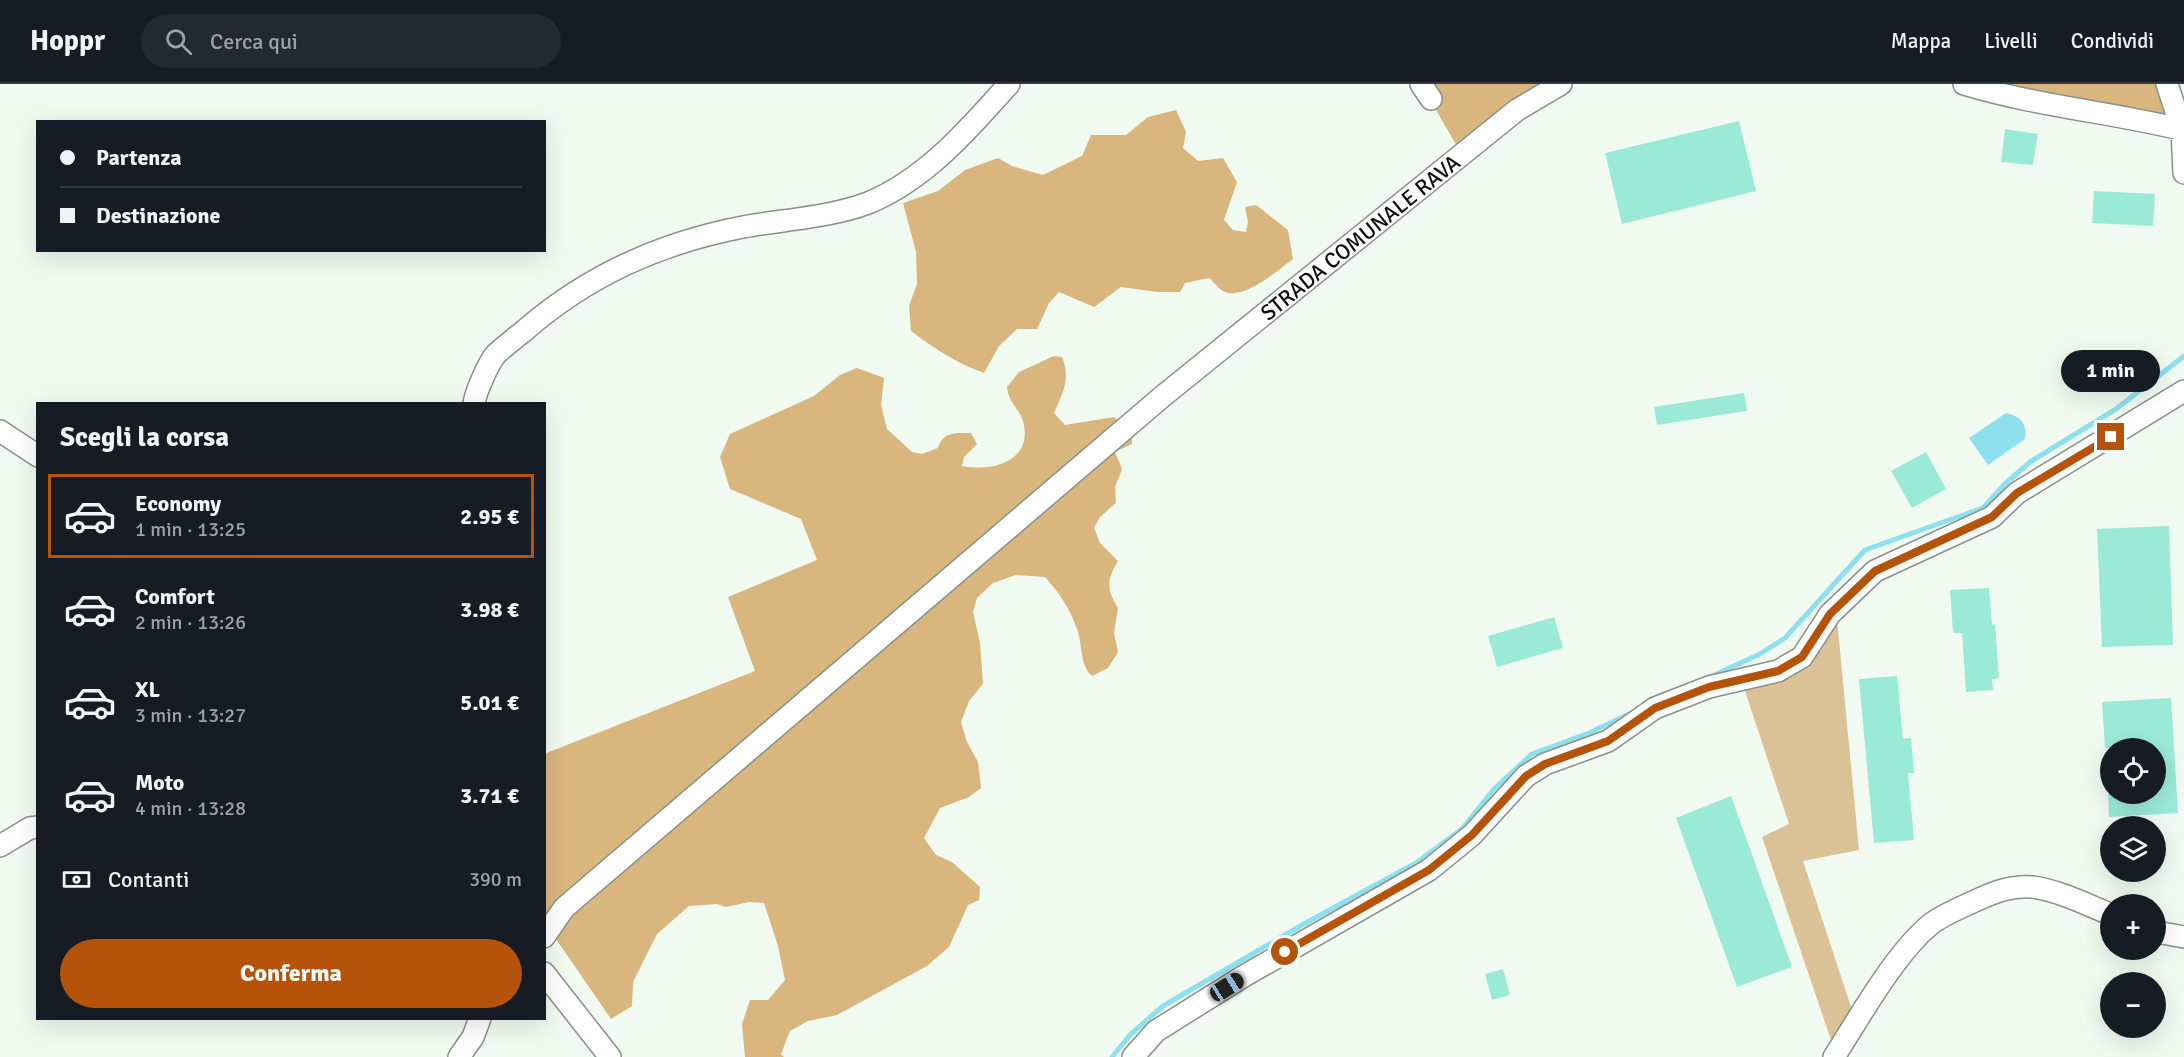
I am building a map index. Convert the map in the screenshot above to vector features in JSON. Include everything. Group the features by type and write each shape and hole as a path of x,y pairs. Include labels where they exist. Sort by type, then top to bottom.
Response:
{"street":[{"path":"475,402 494,356 549,309 610,270 665,247 867,203 912,178 970,129 1009,84"},
{"name":"STRADA COMUNALE RAVA","path":"549,926 1163,396 1517,110 1561,84"},
{"path":"1964,84 2007,97 2148,121 2183,130"},
{"path":"2167,84 2183,130 2184,173"},
{"path":"1133,1057 1155,1031 1244,976 1429,870 1472,835 1526,776 1545,764 1608,741 1655,708 1709,687 1778,671 1794,662 1802,657 1830,614 1875,571 1992,517 2017,493 2184,391"},
{"path":"0,431 36,455"},
{"path":"0,846 30,828 36,827"},
{"path":"1834,1057 1902,954 1930,925 1949,913 1994,892 2023,887 2056,892 2100,910"},
{"path":"2166,934 2184,937"},
{"path":"546,976 610,1057"},
{"path":"459,1057 473,1037 479,1020"}],"shaded area":[{"path":"1421,84 1561,84 1462,155"},
{"path":"1964,84 2167,84 2182,130"},
{"path":"1176,110 1186,132 1183,148 1198,161 1223,158 1237,182 1224,220 1233,230 1246,232 1248,222 1245,207 1256,205 1288,230 1293,259 1270,277 1240,292 1223,291 1209,278 1185,283 1180,292 1157,292 1121,287 1094,307 1059,292 1049,303 1037,329 1017,329 999,346 984,373 946,355 911,331 909,306 917,284 916,252 903,203 938,191 965,170 998,158 1012,166 1043,175 1082,156 1091,135 1126,135 1148,117"},
{"path":"1054,356 1062,357 1066,379 1054,413 1065,425 1114,417 1132,431 1132,444 1115,452 1122,469 1115,487 1116,503 1100,517 1094,528 1100,543 1118,561 1111,574 1109,585 1118,608 1114,633 1118,652 1108,668 1092,676 1085,666 1079,635 1071,615 1045,577 1016,575 993,583 977,598 973,612 980,643 983,684 969,701 961,722 967,742 978,762 981,788 969,797 940,808 924,838 936,855 952,862 980,887 979,900 968,905 949,947 927,966 837,1015 808,1021 790,1031 781,1054 784,1057 745,1057 742,1024 750,1000 768,1000 785,980 778,946 764,903 749,902 726,907 717,904 689,906 657,934 633,982 632,1006 611,1019 546,924 546,753 755,671 728,597 817,560 801,519 730,489 720,457 730,434 814,396 840,375 857,368 884,378 881,405 887,429 912,452 922,454 938,448 943,438 950,434 971,433 977,444 964,457 962,466 998,465 1017,454 1025,435 1023,421 1010,398 1007,387 1019,372"},
{"path":"1836,608 1859,850 1803,861 1854,1016 1834,1049 1762,837 1789,824 1741,679 1778,671"}],"water":[{"path":"2006,413 2020,419 2025,429 2025,439 1988,465 1969,438"}],"building":[{"path":"1739,121 1756,191 1622,224 1605,153"},
{"path":"2005,129 2038,134 2033,165 2001,162"},
{"path":"2094,191 2155,194 2153,226 2092,223"},
{"path":"1744,393 1747,411 1657,425 1654,407"},
{"path":"1926,452 1946,489 1912,508 1891,471"},
{"path":"2169,526 2173,645 2102,647 2097,529"},
{"path":"1989,588 1992,625 1995,624 1999,678 1992,679 1993,690 1966,692 1962,633 1953,633 1950,590"},
{"path":"1554,617 1563,648 1497,667 1488,636"},
{"path":"1897,676 1903,739 1911,738 1914,773 1908,773 1914,840 1874,843 1859,679"},
{"path":"2171,698 2178,813 2109,816 2108,804 2166,804 2166,738 2104,738 2102,702"},
{"path":"1731,796 1792,967 1737,987 1676,818"},
{"path":"1503,969 1510,995 1492,1000 1485,974"}],"waterway":[{"path":"1708,678 1760,654 1785,638 1865,550 1983,508 2030,462 2116,409 2184,356"},
{"path":"1112,1057 1130,1035 1163,1006 1302,925 1416,863 1462,829 1494,789 1532,754 1589,733 1629,714"}],"route":[{"path":"1285,952 1429,870 1472,835 1526,776 1545,764 1608,741 1655,708 1709,687 1778,671 1802,657 1830,614 1875,571 1992,517 2017,493 2111,437"}]}
